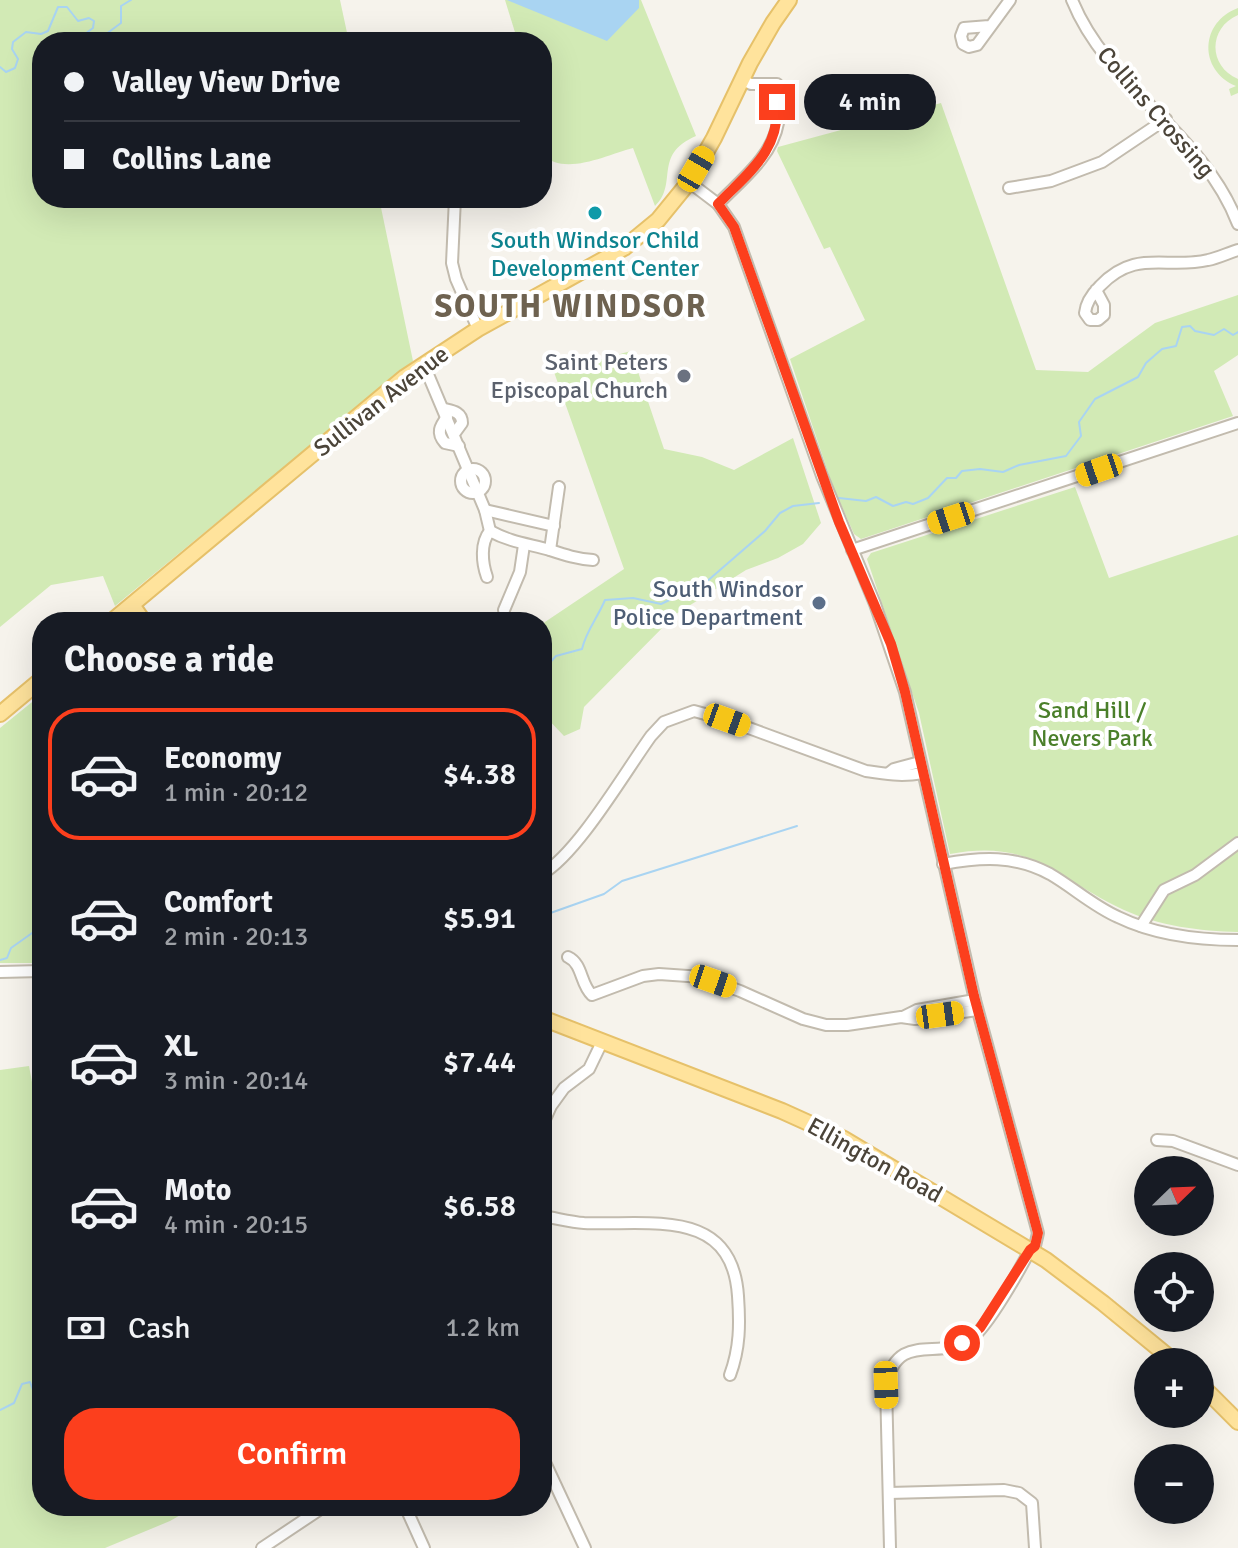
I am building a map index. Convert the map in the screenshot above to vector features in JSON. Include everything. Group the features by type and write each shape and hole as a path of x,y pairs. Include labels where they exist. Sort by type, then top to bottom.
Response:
{"main road":[{"name":"Sullivan Avenue","path":"123,612 367,407 424,365 478,329 624,248 658,220 689,182 773,23 789,0"},
{"path":"132,605 137,612"},
{"path":"0,714 32,687"},
{"name":"Ellington Road","path":"552,1022 830,1132 1030,1250 1158,1348"},
{"path":"1214,1398 1238,1422"}],"street":[{"path":"989,26 1010,0"},
{"name":"Collins Crossing","path":"1072,0 1086,28 1115,68 1166,119 1212,173 1238,224"},
{"path":"718,204 766,153 773,141 778,120 777,84 751,84 742,80"},
{"path":"1009,188 1051,181 1102,162 1166,119"},
{"path":"689,182 718,204 730,218 822,476 891,644 905,692 976,1005 1035,1227 1029,1242 1030,1250 974,1336 955,1346 913,1349 890,1368 886,1385 890,1548"},
{"path":"455,208 452,263 478,329"},
{"path":"1096,290 1126,267 1147,261 1207,261 1238,250"},
{"path":"424,365 446,413 440,428 441,436 445,443 459,446"},
{"path":"446,413 458,413 462,417 462,423 454,434 485,510 490,531"},
{"path":"852,550 1238,423"},
{"path":"550,550 559,487"},
{"path":"485,510 554,526"},
{"path":"490,531 524,545 567,557 593,560"},
{"path":"487,577 483,550 485,536 490,531"},
{"path":"504,610 520,572 524,545"},
{"path":"552,869 572,847 651,736 664,722 683,713 701,713 866,771 889,773 894,769 922,767"},
{"path":"1141,926 1164,890 1195,875 1238,843"},
{"path":"943,864 968,859 1007,858 1049,874 1095,906 1141,926 1186,937 1238,940"},
{"path":"568,957 577,964 586,990 592,995 643,976 677,975 713,981 803,1019 826,1025 901,1017 917,1010 976,1005"},
{"path":"0,972 32,971"},
{"path":"552,1105 564,1088 589,1069 602,1042"},
{"path":"1157,1140 1173,1141 1238,1165"},
{"path":"552,1218 581,1222 675,1223 699,1229 717,1242 732,1264 738,1287 739,1350 730,1375"},
{"path":"552,1477 585,1548"},
{"path":"889,1493 1004,1490 1019,1493 1032,1503 1035,1548"},
{"path":"262,1548 280,1543 313,1516"},
{"path":"410,1516 424,1548"}],"green space":[{"path":"0,0 340,0 347,32 32,32 32,208 381,208 413,361 115,606 103,576 51,585 0,627"},
{"path":"505,0 641,0 696,136 674,152 662,197 655,206 633,148 586,162 562,164 552,161 552,32 515,32"},
{"path":"1238,8 1238,15 1221,29 1216,47 1221,65 1238,79 1238,93 1231,96 1229,89 1236,86 1215,69 1208,46 1216,24"},
{"path":"941,103 1036,370 1088,372 1155,323 1238,295 1238,355 1214,371 1233,416 861,539 854,534 832,484 790,359 865,320 830,247 824,249 777,151 778,147"},
{"path":"631,351 664,449 702,457 734,470 793,438 821,523 803,544 746,570 676,614 584,707 580,729 564,736 552,723 552,617 624,569 554,372"},
{"name":"Sand Hill / Nevers Park","path":"1075,487 1109,578 1238,535 1238,932 1180,927 1151,920 1124,910 1043,864 1024,857 979,851 950,854 919,713 867,559 871,553"},
{"path":"32,702 32,963 0,963 0,728"},
{"path":"29,1066 32,1082 32,1516 179,1516 105,1548 0,1548 0,1070"}],"water":[{"path":"507,0 639,0 639,8 607,41"}],"waterway":[{"path":"109,32 121,23 121,6 131,0"},
{"path":"46,32 58,7 67,7 78,21 89,18 94,21 93,28 88,32"},
{"path":"0,67 6,72 15,68 18,59 12,49 13,42 26,32 32,33"},
{"path":"839,498 866,501 876,497 893,506 906,502 913,504 928,498 947,478 956,478 962,471 980,469 1003,472 1019,465 1066,456 1081,436 1079,422 1095,399 1138,377 1146,363 1162,349 1176,346 1182,327 1190,326 1195,331 1214,335 1224,329 1233,335 1238,332"},
{"path":"552,660 556,656 582,649 605,600 633,598 661,604 705,583 765,531 780,513 793,506 819,503"},
{"path":"552,912 604,894 622,881 797,826"},
{"path":"0,960 7,958 11,948 32,933"},
{"path":"0,1410 14,1403 22,1384 30,1382 32,1387"}],"place":[{"name":"South Windsor Child Development Center","path":"595,213"},
{"name":"Saint Peters Episcopal Church","path":"684,376"},
{"name":"South Windsor Police Department","path":"819,603"}],"district":[{"name":"SOUTH WINDSOR","path":"571,306"}],"route":[{"path":"777,102 778,120 773,141 753,169 718,204 734,227 839,522 891,644 905,692 975,1000 1039,1238 980,1328 962,1343"}]}
